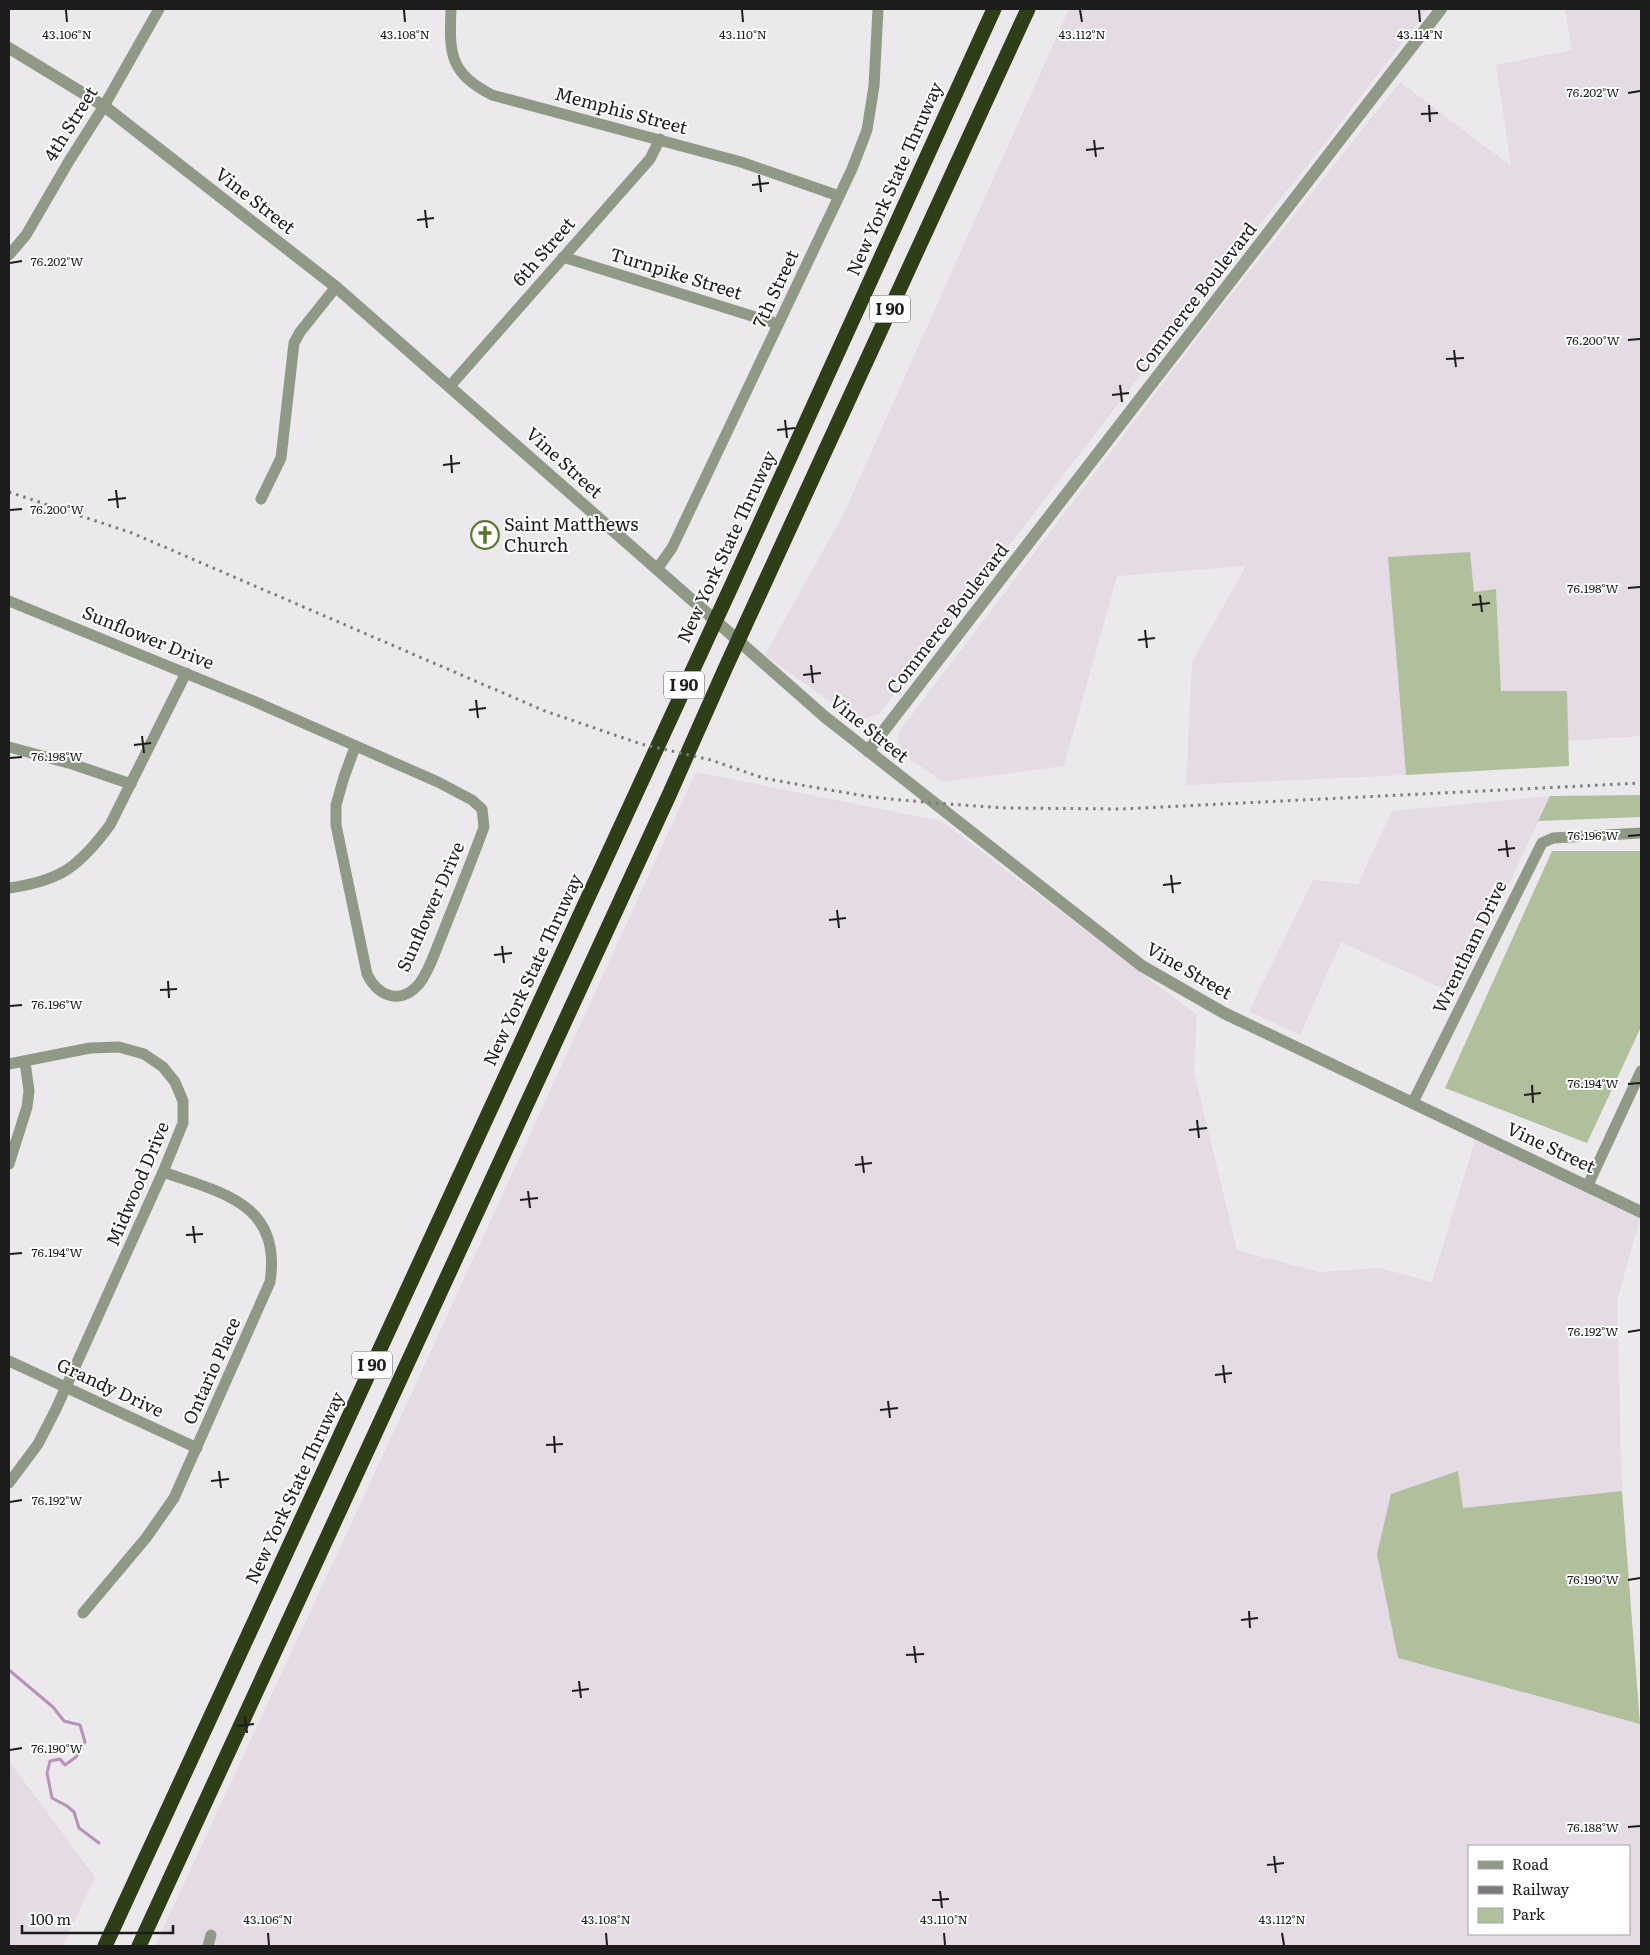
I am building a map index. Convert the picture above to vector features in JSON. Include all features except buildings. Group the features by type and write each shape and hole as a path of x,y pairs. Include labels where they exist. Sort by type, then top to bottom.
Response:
{"highway":[{"name":"New York State Thruway","path":"105,1946 731,587 994,9"},
{"name":"I 90","path":"139,1946 700,728 725,669 1028,9"}],"street":[{"name":"4th Street","path":"9,255 26,235 68,160 104,106 159,9"},
{"name":"Memphis Street","path":"451,9 451,46 460,72 471,84 492,95 741,162 839,196"},
{"name":"7th Street","path":"656,569 672,548 839,196 867,130 874,86 878,9"},
{"name":"Commerce Boulevard","path":"868,751 1441,9"},
{"name":"Vine Street","path":"9,48 104,106 336,287 825,717 1142,966 1224,1013 1588,1185 1641,1212"},
{"name":"6th Street","path":"450,386 650,159 660,139"},
{"name":"Turnpike Street","path":"564,257 778,324"},
{"path":"261,499 281,458 294,343 300,332 336,287"},
{"name":"Sunflower Drive","path":"9,601 186,673 438,782 472,800 482,809 485,820 475,854 426,972 419,984 410,993 396,996 379,992 373,986 368,974 339,848 336,805 344,777 356,747"},
{"path":"9,888 36,884 54,878 74,865 93,848 110,825 186,673"},
{"path":"9,747 72,764 131,784"},
{"name":"Wrentham Drive","path":"1413,1102 1542,843 1553,838 1641,833"},
{"name":"Midwood Drive","path":"9,1064 90,1048 119,1047 144,1054 163,1067 174,1082 183,1101 184,1115 163,1172 38,1444 9,1483"},
{"path":"9,1164 27,1107 29,1091 25,1062"},
{"path":"1588,1185 1641,1071"},
{"name":"Ontario Place","path":"83,1613 146,1538 174,1498 266,1295 272,1267 270,1239 259,1218 246,1205 212,1189 163,1172"},
{"name":"Grandy Drive","path":"9,1362 197,1448"},
{"path":"208,1946 211,1935"}],"shaded area":[{"path":"1069,9 1428,9 1314,157 1186,316 879,714 857,721 765,655 844,513"},
{"path":"1565,9 1641,9 1641,736 1568,741 1567,691 1501,691 1496,590 1474,592 1469,552 1394,638 1406,775 1186,785 1192,662 1246,566 1117,576 1064,766 943,782 900,752 898,733 1211,320 1400,82 1511,166 1496,65 1572,50"},
{"path":"696,772 941,821 1197,1015 1194,1072 1237,1250 1319,1272 1380,1268 1432,1282 1475,1140 1640,1219 1617,1301 1622,1491 1463,1508 1457,1471 1398,1658 1640,1724 1641,1946 155,1946 408,1401"},
{"path":"1550,796 1457,995 1341,942 1300,1035 1249,1011 1313,880 1358,884 1392,811"},
{"path":"9,1761 95,1877 63,1946 9,1946"}],"green space":[{"path":"1470,552 1474,592 1496,589 1501,691 1567,691 1569,766 1406,775 1388,557"},
{"path":"1641,795 1641,817 1538,821 1550,796"},
{"path":"1552,851 1641,851 1641,1027 1587,1143 1445,1088"},
{"path":"1458,1471 1463,1508 1622,1491 1640,1724 1398,1658 1377,1554 1391,1494"}],"waterway":[{"path":"9,1670 53,1707 64,1721 80,1725 85,1742 76,1757 65,1765 60,1759 50,1761 47,1773 52,1798 74,1812 79,1828 99,1843"}],"railway":[{"path":"9,492 132,533 545,711 641,744 711,760 763,778 801,785 871,797 933,803 1007,808 1122,809 1641,783"}],"place":[{"name":"Saint Matthews Church","path":"485,535"}]}
